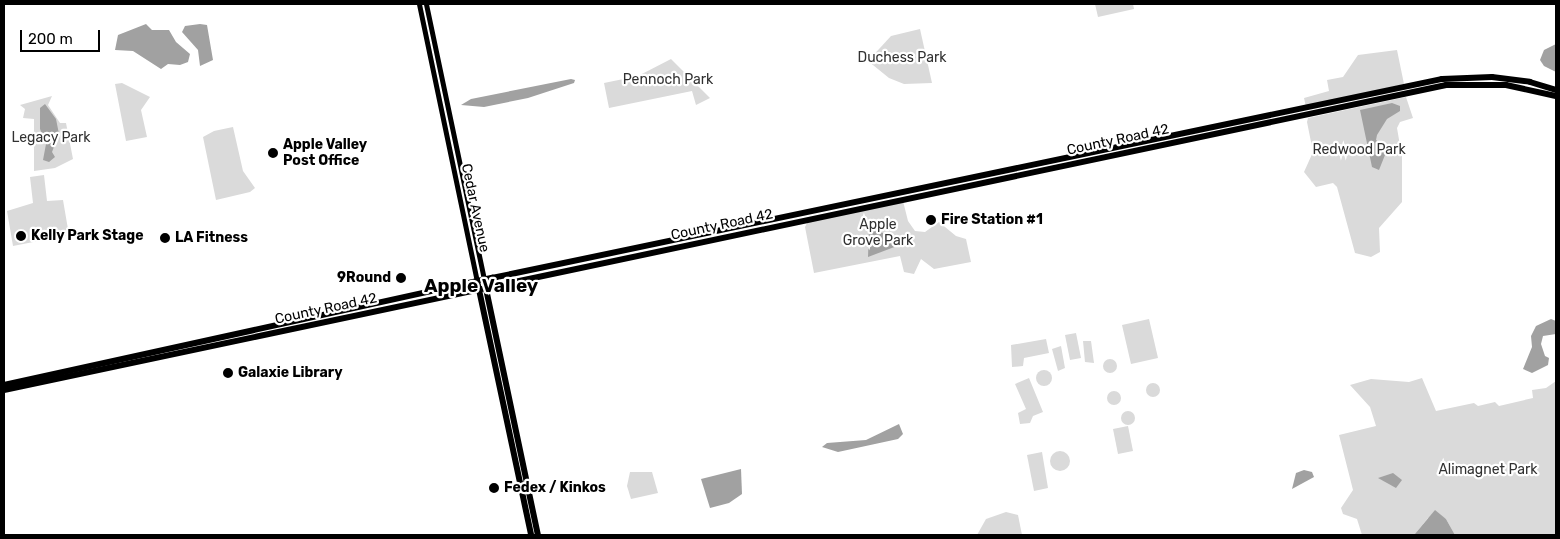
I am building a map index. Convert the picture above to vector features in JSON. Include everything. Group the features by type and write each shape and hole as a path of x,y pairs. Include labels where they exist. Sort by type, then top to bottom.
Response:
{"highway":[{"path":"1444,82 1492,77 1530,82 1556,90"},
{"name":"County Road 42","path":"4,385 1444,82"},
{"path":"1444,82 1506,84 1556,96"},
{"name":"County Road 42","path":"4,390 481,284"},
{"name":"Cedar Avenue","path":"481,284 531,535"},
{"name":"Cedar Avenue","path":"481,284 538,535"}],"main road":[{"name":"Cedar Avenue","path":"419,4 481,284"},
{"name":"Cedar Avenue","path":"426,4 481,284"}],"green space":[{"path":"1095,4 1133,4 1134,9 1098,17"},
{"name":"Duchess Park","path":"920,29 932,83 904,84 889,78 868,61 891,36"},
{"path":"1397,50 1404,84 1306,107 1304,98 1329,91 1327,80 1343,77 1358,55"},
{"name":"Pennoch Park","path":"671,59 710,98 696,105 692,91 609,108 604,83 638,76"},
{"path":"122,83 150,97 141,110 147,137 126,141 115,84"},
{"name":"Legacy Park","path":"52,96 48,105 60,123 66,123 73,159 55,168 34,171 34,119 23,118 25,109 20,105"},
{"name":"Redwood Park","path":"1406,97 1413,118 1400,122 1397,128 1402,157 1402,202 1379,228 1380,252 1371,257 1355,253 1337,187 1333,183 1316,187 1304,172 1313,152 1307,122 1308,118"},
{"path":"233,127 243,171 255,188 250,192 216,200 203,137 214,131"},
{"path":"44,175 47,201 63,200 69,235 13,246 7,211 33,203 30,177"},
{"name":"Apple Grove Park","path":"903,201 908,221 915,231 925,232 939,222 956,236 966,239 971,262 934,269 921,259 914,274 904,272 900,256 814,273 805,227 808,221"},
{"path":"1149,319 1158,358 1131,364 1122,325"},
{"path":"1076,333 1081,358 1070,360 1065,335"},
{"path":"1046,339 1049,353 1024,358 1023,366 1012,367 1011,345"},
{"path":"1083,341 1091,341 1094,363 1085,362"},
{"path":"1061,346 1065,368 1058,371 1052,349"},
{"path":"1107,359 1113,359 1117,366 1113,373 1107,373 1103,369 1103,363"},
{"path":"1044,370 1050,372 1052,378 1050,384 1044,386 1038,384 1036,378 1038,372"},
{"path":"1029,378 1043,412 1033,416 1030,423 1020,424 1018,413 1026,409 1015,384"},
{"name":"Alimagnet Park","path":"1422,378 1436,411 1474,403 1478,406 1495,402 1499,406 1533,398 1532,390 1546,388 1556,381 1556,535 1455,535 1446,519 1439,515 1428,518 1414,535 1362,535 1357,519 1343,514 1341,508 1353,490 1339,435 1376,426 1370,407 1350,385 1371,379 1409,382"},
{"path":"1150,383 1156,383 1160,390 1156,397 1150,397 1146,393 1146,387"},
{"path":"1111,391 1117,391 1121,398 1117,405 1111,405 1107,401 1107,395"},
{"path":"1125,411 1131,411 1135,418 1131,425 1125,425 1121,421 1121,415"},
{"path":"1128,426 1133,451 1118,454 1113,429"},
{"path":"1060,451 1067,454 1070,461 1067,468 1060,471 1053,468 1050,461 1053,454"},
{"path":"1042,452 1048,488 1034,491 1027,455"},
{"path":"630,472 652,472 658,493 631,499 627,486"},
{"path":"1006,512 1018,515 1022,535 977,535 986,519"}],"shaded area":[{"path":"146,24 152,30 169,30 176,42 190,54 188,62 180,65 168,64 161,69 133,51 115,50 118,35"},
{"path":"207,25 213,60 200,66 198,50 182,32 185,26"},
{"path":"1556,44 1556,72 1544,66 1540,60 1544,50"},
{"path":"571,79 575,80 574,83 528,98 484,107 461,105 471,99"},
{"path":"1392,103 1400,106 1400,111 1387,119 1377,135 1376,140 1383,146 1385,155 1379,170 1372,167 1360,110"},
{"path":"45,104 56,119 59,134 52,152 55,157 49,162 43,160 46,144 40,129 40,108"},
{"path":"869,227 890,236 897,246 868,257"},
{"path":"1551,319 1556,321 1556,334 1543,336 1541,344 1545,356 1549,358 1548,365 1532,373 1523,369 1532,347 1531,336 1536,326"},
{"path":"899,424 903,434 898,439 838,452 822,447 827,443 866,440"},
{"path":"741,469 742,494 729,503 710,508 701,479"},
{"path":"1304,470 1312,472 1314,477 1292,489 1296,473"},
{"path":"1393,473 1402,480 1396,488 1378,478"},
{"path":"1435,510 1446,519 1455,535 1414,535"}],"place":[{"name":"Apple Valley Post Office","path":"273,153"},
{"name":"Fire Station #1","path":"931,220"},
{"name":"Kelly Park Stage","path":"21,236"},
{"name":"LA Fitness","path":"165,238"},
{"name":"9Round","path":"401,278"},
{"name":"Galaxie Library","path":"228,373"},
{"name":"Fedex / Kinkos","path":"494,488"}],"district":[{"name":"Apple Valley","path":"481,286"}]}
